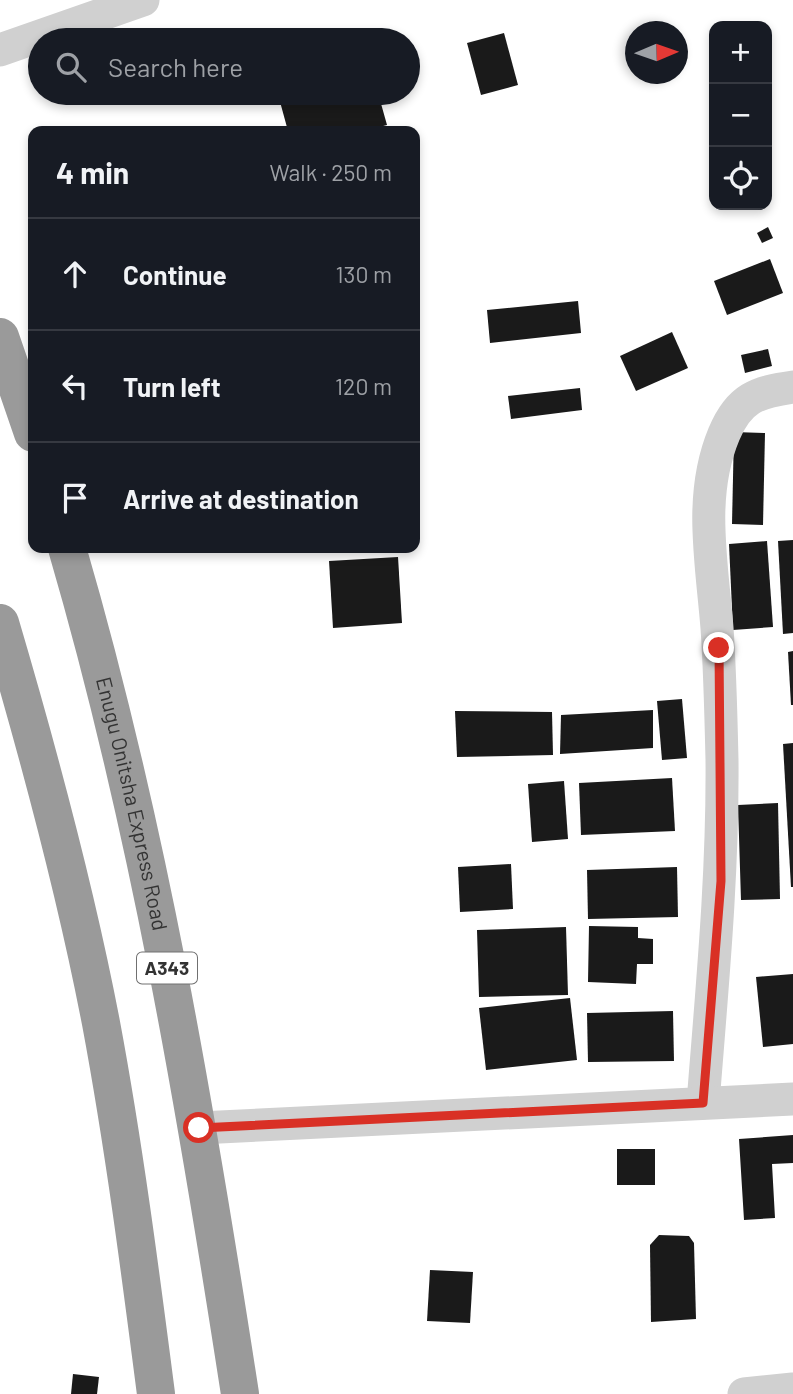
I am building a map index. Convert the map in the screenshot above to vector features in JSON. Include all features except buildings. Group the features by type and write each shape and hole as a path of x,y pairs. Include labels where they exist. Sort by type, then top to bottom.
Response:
{"highway":[{"path":"0,337 28,418"},
{"name":"Enugu Onitsha Express Road","path":"68,553 120,746 199,1128 240,1394"},
{"path":"0,623 32,731 69,876 101,1023 128,1180 156,1394"}],"street":[{"path":"63,28 143,0"},
{"path":"0,50 28,40"},
{"path":"703,1103 721,881 719,648 707,522 712,474 724,433 740,408 760,391 793,387"},
{"path":"199,1128 793,1100"},
{"path":"744,1394 793,1389"}],"route":[{"path":"199,1128 703,1103 721,881 719,648"}]}
